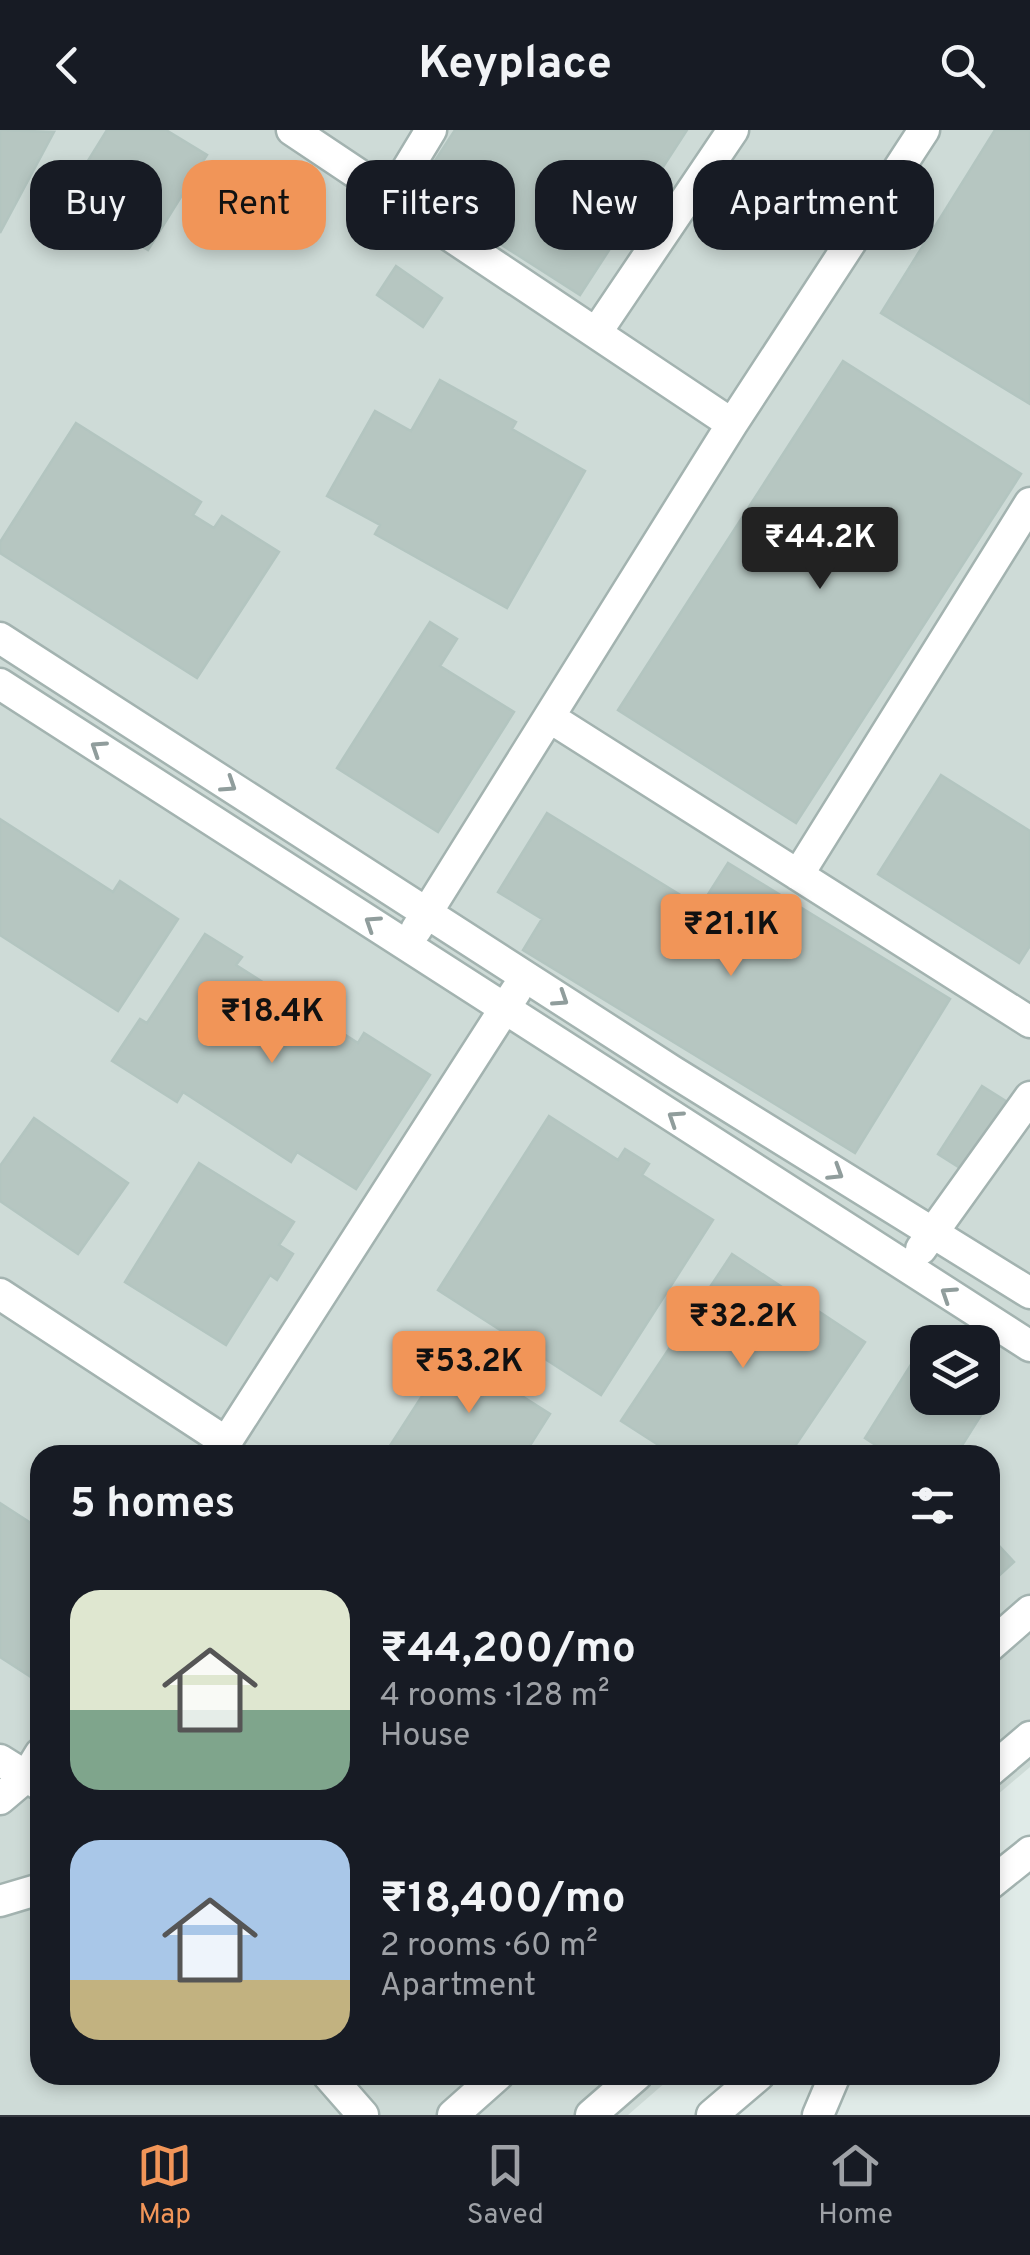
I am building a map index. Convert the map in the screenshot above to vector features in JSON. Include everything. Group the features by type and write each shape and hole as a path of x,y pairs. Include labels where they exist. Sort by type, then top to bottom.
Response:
{"street":[{"path":"292,130 346,166"},
{"path":"413,160 431,130"},
{"path":"596,333 732,130"},
{"path":"407,945 732,424 924,130"},
{"path":"472,250 732,424"},
{"path":"798,875 1030,503"},
{"path":"0,638 1030,1294"},
{"path":"0,684 1030,1346"},
{"path":"549,717 798,875 1025,1008"},
{"path":"224,1445 526,976"},
{"path":"906,1266 934,1233 1030,1097"},
{"path":"0,1294 218,1445"},
{"path":"1000,1637 1030,1611"},
{"path":"1000,1762 1030,1737"},
{"path":"0,1760 30,1770"},
{"path":"0,1799 30,1776"},
{"path":"1000,1876 1030,1852"},
{"path":"0,1901 30,1893"},
{"path":"337,2085 363,2115"},
{"path":"452,2115 486,2085"},
{"path":"591,2115 626,2085"},
{"path":"712,2115 747,2085"},
{"path":"818,2115 831,2085"}],"shaded area":[{"path":"0,130 1030,130 1030,1767 1000,1792 1000,1445 30,1445 30,2085 662,2085 628,2115 0,2115"}],"building":[{"path":"0,130 54,132 39,160 30,160 30,177 0,233"},
{"path":"107,130 166,130 207,155 204,160 182,160 182,195 162,227 162,160 88,160"},
{"path":"455,130 687,130 668,160 535,160 535,250 609,250 580,295 510,250 515,250 515,160 436,160"},
{"path":"995,130 1030,130 1030,404 881,313 920,250 934,250 934,228"},
{"path":"396,266 442,298 423,327 377,295"},
{"path":"843,361 1021,474 796,823 618,710"},
{"path":"440,380 516,422 512,429 585,471 507,608 375,534 380,525 327,496 375,411 411,431"},
{"path":"76,423 201,502 193,515 214,528 222,516 279,552 197,678 0,553 0,542"},
{"path":"430,622 457,639 440,666 514,712 438,832 337,768"},
{"path":"941,775 1030,831 1030,946 1019,963 878,874"},
{"path":"547,813 700,907 728,863 950,999 855,1153 523,950 542,919 498,892"},
{"path":"0,819 113,892 120,881 178,919 118,1011 0,935"},
{"path":"205,934 242,957 236,965 358,1043 364,1033 430,1075 356,1189 297,1152 291,1162 183,1092 177,1102 112,1061 140,1019 147,1023"},
{"path":"982,1086 1012,1105 968,1173 938,1154"},
{"path":"549,1116 618,1160 625,1149 649,1164 642,1175 713,1220 601,1395 438,1290"},
{"path":"34,1118 128,1183 78,1254 0,1201 0,1166"},
{"path":"199,1163 294,1222 279,1245 293,1254 277,1280 270,1275 226,1345 125,1282"},
{"path":"732,1254 865,1342 796,1445 658,1445 621,1421"},
{"path":"451,1351 550,1414 530,1445 390,1445"},
{"path":"910,1366 910,1415 981,1415 962,1445 876,1445 865,1438"},
{"path":"0,1503 30,1522 30,1676 0,1657"},
{"path":"1000,1547 1014,1562 1000,1575"}]}
